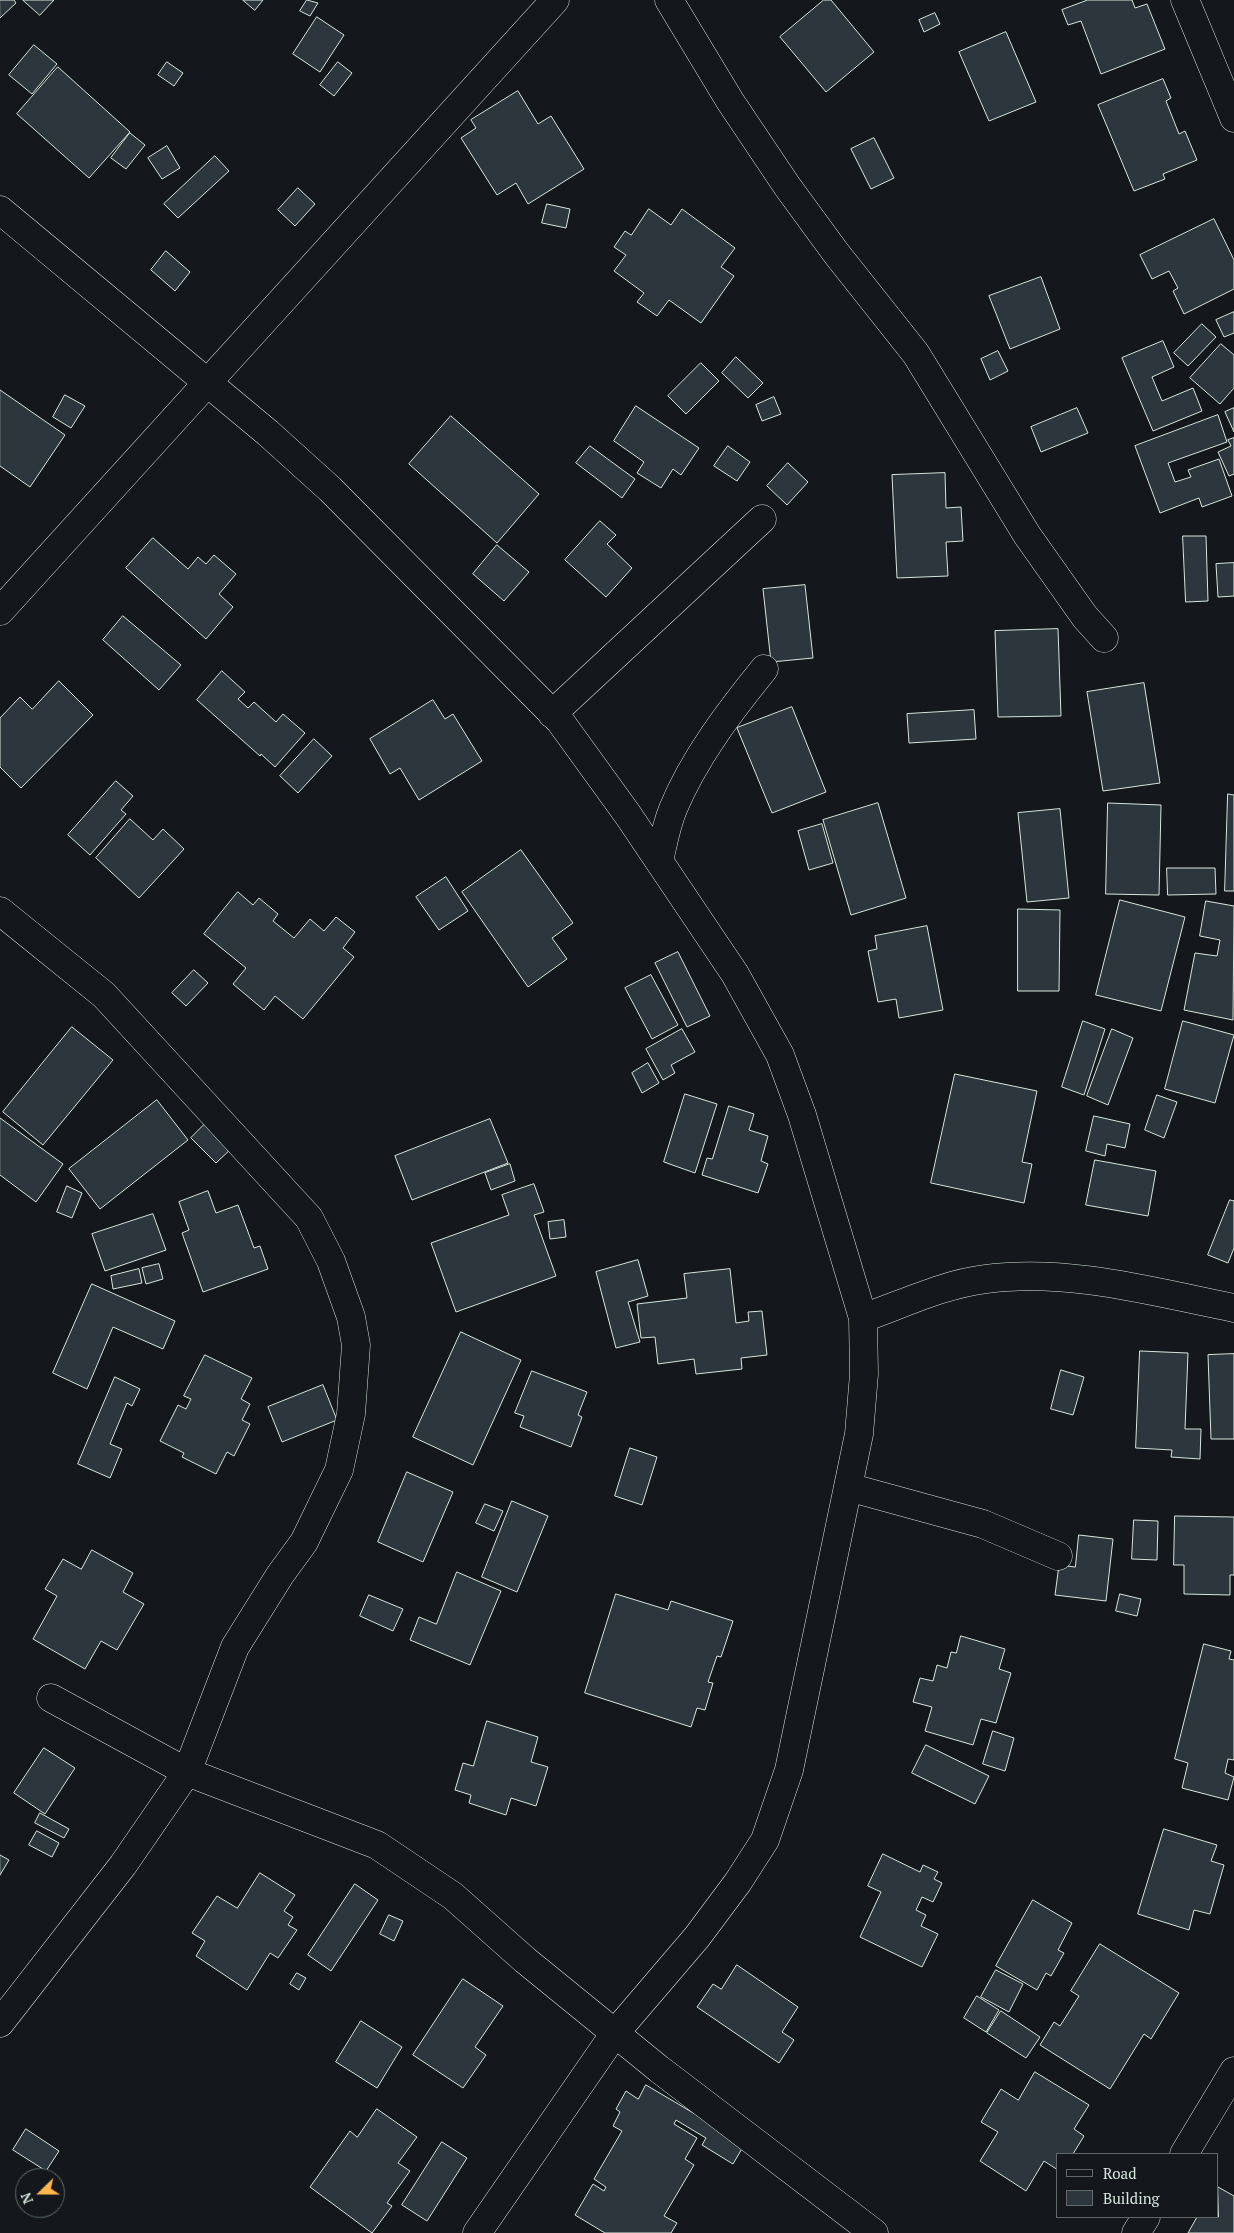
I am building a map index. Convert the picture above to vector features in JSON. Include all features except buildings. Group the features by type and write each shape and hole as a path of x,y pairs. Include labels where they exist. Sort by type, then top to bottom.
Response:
{"street":[{"path":"669,0 720,86 787,186 836,253 916,354 1027,535 1085,617 1104,638"},
{"path":"1185,0 1234,118"},
{"path":"0,611 206,383 370,208 542,5"},
{"path":"0,210 268,433 330,489 483,641 552,714 628,815 735,974 780,1055 802,1114 864,1318 864,1374 858,1434 848,1487 789,1770 765,1840 738,1882 697,1937 615,2033 477,2233"},
{"path":"552,714 762,519"},
{"path":"659,861 673,809 686,782 738,701 764,669"},
{"path":"0,911 104,995 309,1218 331,1261 351,1317 356,1345 351,1414 339,1470 304,1542 280,1575 235,1647 187,1772 123,1865 0,2023"},
{"path":"864,1318 935,1291 986,1278 1042,1276 1098,1282 1234,1308"},
{"path":"848,1487 983,1524 1058,1556"},
{"path":"50,1698 187,1772 377,1845 454,1896 525,1960 659,2069 874,2233"},
{"path":"1185,2153 1234,2071"},
{"path":"1136,2233 1145,2218"}]}
